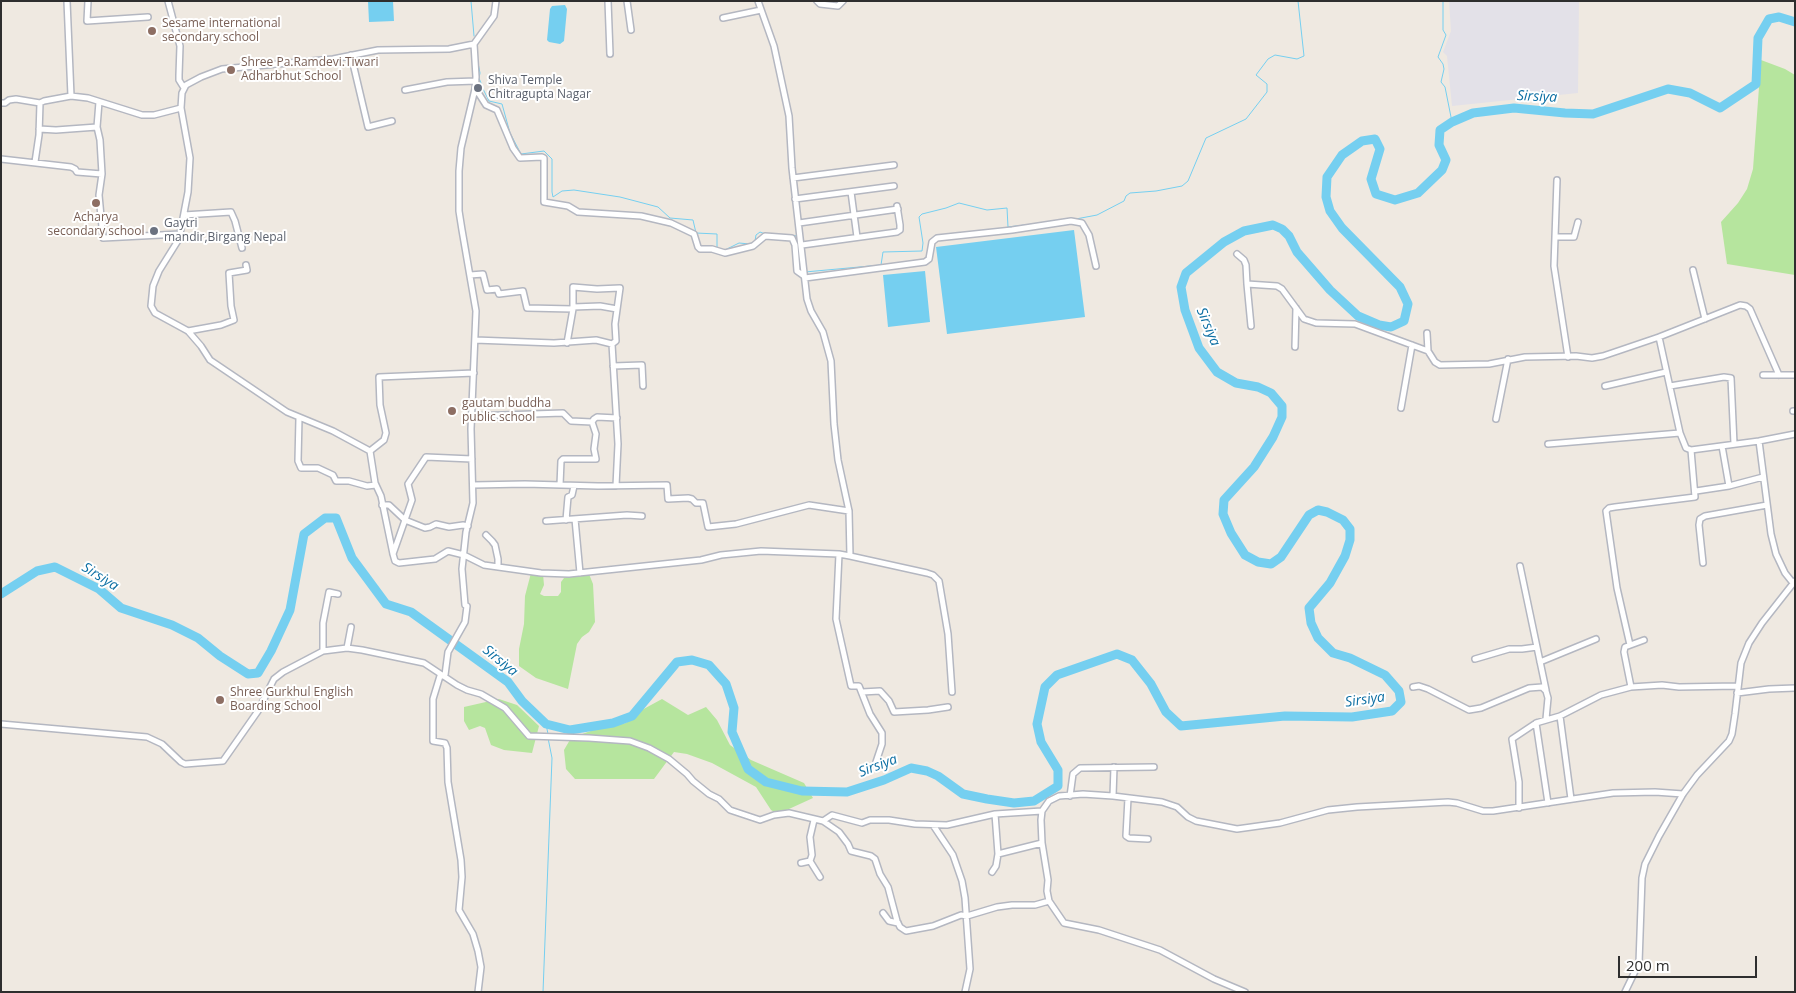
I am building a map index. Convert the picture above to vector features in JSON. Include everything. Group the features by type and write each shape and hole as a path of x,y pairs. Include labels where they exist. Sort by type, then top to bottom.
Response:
{"street":[{"path":"67,1 71,96"},
{"path":"88,1 87,21 148,17"},
{"path":"168,1 180,46 178,75 184,88"},
{"path":"444,676 448,652 462,628 467,606 465,605 462,581 468,526 473,503 472,416 476,311 459,211 459,171 461,148 475,91 474,44 494,16 496,1"},
{"path":"608,1 610,54"},
{"path":"627,1 631,30"},
{"path":"758,1 774,46 785,91 807,298 823,332 830,355 837,451 849,510 850,556"},
{"path":"817,1 820,4 838,6 843,1"},
{"path":"723,18 761,10"},
{"path":"370,451 333,431 286,412 210,360 188,331 155,313 151,306 153,286 159,271 180,234 184,215 190,158 181,108 182,93 186,85 222,69 309,62 378,50 449,49 474,44"},
{"path":"351,55 368,127 392,122"},
{"path":"405,90 447,82 476,81"},
{"path":"475,91 486,105 497,110 513,148 520,158 544,158 544,202 568,206 578,212 641,216 671,223 694,234 700,249 712,249 725,253 753,246 766,236 792,238 795,242 797,271 804,274 925,262 929,259 932,242 937,238 1012,230 1071,221 1082,223 1089,235 1096,266"},
{"path":"1,103 16,99 40,103 71,96 88,98 142,115 154,116 181,108"},
{"path":"99,102 97,127 100,140 102,174 99,195 103,238 180,234"},
{"path":"35,162 40,129 40,103"},
{"path":"40,129 56,130 97,127"},
{"path":"1,159 71,167 76,169 77,172 102,174"},
{"path":"793,178 894,166"},
{"path":"1557,180 1554,266 1568,356"},
{"path":"795,199 894,186"},
{"path":"851,192 857,237"},
{"path":"799,223 897,208 900,225 900,230 897,232 802,245"},
{"path":"184,215 231,212 242,248"},
{"path":"1556,237 1574,237 1578,222"},
{"path":"1237,254 1244,260 1246,265 1251,326"},
{"path":"188,331 221,325 234,320 231,306 229,273 247,270 246,264"},
{"path":"1693,270 1705,319"},
{"path":"470,275 483,274 486,290 497,289 499,294 523,291 526,308 600,306 617,309"},
{"path":"1247,284 1277,286 1282,289 1304,319 1316,323 1355,324 1428,351"},
{"path":"567,343 573,308 573,286 597,289 620,288 614,324 616,341 612,344 618,444 616,486"},
{"path":"1427,333 1428,351 1434,362 1440,364 1489,364 1525,357 1576,356 1592,358 1658,337 1740,305 1750,309 1779,375"},
{"path":"1295,347 1296,308"},
{"path":"1658,337 1680,433 1686,448 1691,450 1795,434"},
{"path":"475,340 567,343 596,340 612,344"},
{"path":"1401,408 1412,345"},
{"path":"1496,419 1508,360"},
{"path":"613,366 642,365 642,386"},
{"path":"1605,386 1666,372"},
{"path":"370,451 384,440 386,433 380,404 379,377 474,373"},
{"path":"1763,375 1795,375"},
{"path":"1670,386 1724,377 1731,378 1734,444"},
{"path":"472,416 563,413 571,422 592,422 594,418 617,418"},
{"path":"299,418 298,461 300,468 318,468 333,475 336,481 349,481 367,486 376,485"},
{"path":"560,485 561,461 563,459 596,459 594,449 596,434 592,422"},
{"path":"1548,444 1680,433"},
{"path":"1625,992 1639,963 1642,878 1645,864 1683,794 1697,775 1729,741 1732,734 1741,663 1749,643 1794,582 1776,554 1771,534 1759,441"},
{"path":"1722,446 1729,486"},
{"path":"1630,645 1617,588 1606,511 1609,508 1615,507 1695,497 1696,491 1691,450"},
{"path":"370,451 392,554 399,563 435,559 448,552 464,555 484,565 541,573 580,573 701,560 721,555 761,551 839,554 934,575 938,581 948,634 952,692"},
{"path":"392,554 412,500 408,484 426,457 472,458"},
{"path":"1696,491 1763,478"},
{"path":"473,485 667,485 668,499 688,498 696,503 703,503 704,516 708,527 736,524 809,505 849,510"},
{"path":"566,520 568,497 572,495 574,486"},
{"path":"382,505 390,505 404,520 425,528 436,524 449,527 468,526"},
{"path":"1702,563 1698,525 1700,519 1705,516 1767,506"},
{"path":"546,521 627,515 642,516"},
{"path":"575,519 580,573"},
{"path":"486,535 495,545 498,567"},
{"path":"839,554 835,607 836,619 851,686 859,686 870,714 882,733 882,744 876,762"},
{"path":"1520,566 1546,691 1548,705 1546,719"},
{"path":"323,651 323,623 329,592 338,594"},
{"path":"347,648 351,626"},
{"path":"1540,662 1596,638"},
{"path":"1631,687 1624,652 1625,647 1644,640"},
{"path":"1475,658 1508,649 1537,646"},
{"path":"1,724 147,737 162,744 185,764 223,761 258,711 274,679 283,672 323,651 347,648 424,663 467,690 481,694 505,708 529,736 630,741 649,748 670,759 692,781 719,799 730,810 760,820 774,815 789,813 823,821 839,832 851,851 871,856 875,859 880,874 888,887 898,924 900,928 906,931 933,926 961,915 967,916 997,907 1035,905 1049,902"},
{"path":"444,676 440,676 433,699 433,741 445,743 447,748 448,782 461,860 462,877 459,910 473,934 478,951 481,967 478,992"},
{"path":"1519,808 1519,782 1512,739 1536,723 1560,716 1601,695 1631,687 1662,685 1679,687 1737,686"},
{"path":"1413,687 1419,686 1428,689 1469,710 1476,710 1529,688 1542,687 1546,691"},
{"path":"1737,693 1795,688"},
{"path":"862,692 880,691 889,701 894,712 928,710 948,706"},
{"path":"1560,716 1571,799"},
{"path":"1536,723 1548,803"},
{"path":"1113,796 1114,767"},
{"path":"1070,796 1073,774 1076,770 1087,768 1154,767"},
{"path":"1245,992 1214,979 1160,950 1100,930 1064,923 1049,902 1048,880 1042,843 1042,811 1048,801 1053,798 1082,794 1162,802 1177,807 1188,817 1196,821 1237,829 1280,823 1328,810 1357,807 1432,802 1457,803 1484,811 1519,808 1613,792 1683,794"},
{"path":"1128,798 1126,836 1129,838 1148,839"},
{"path":"823,821 832,815 862,823 870,820 889,820 915,824 947,825 995,814 1042,811"},
{"path":"992,872 996,866 998,854 995,814"},
{"path":"810,861 812,855 810,836 814,820"},
{"path":"933,825 958,866 965,898 970,969 965,992"},
{"path":"998,854 1042,843"},
{"path":"801,862 810,861"},
{"path":"810,861 820,877"},
{"path":"883,913 889,921 898,924"}],"shaded area":[{"path":"1449,1 1579,1 1578,93 1452,106 1447,56 1443,52 1451,31"}],"green space":[{"path":"1761,60 1795,75 1795,275 1727,264 1721,222 1738,203 1747,189 1753,169"},
{"path":"531,573 543,574 544,585 540,594 544,596 558,596 561,592 561,582 564,578 589,574 593,584 595,622 589,632 577,644 568,689 536,678 519,666 525,596"},
{"path":"499,699 517,705 539,726 532,753 504,750 491,745 485,728 480,726 469,730 464,721 464,707"},
{"path":"662,699 688,715 706,707 717,720 730,745 751,760 804,783 813,798 778,814 771,810 756,787 712,763 687,754 674,752 654,779 575,779 566,769 564,750 571,738 599,728 626,723 640,711"}],"water":[{"path":"368,1 393,1 394,21 369,22"},
{"path":"565,5 567,9 564,41 560,44 549,42 547,40 550,9 552,6"},
{"path":"1074,230 1085,317 947,334 936,247"},
{"path":"925,271 930,322 888,327 883,275"}],"waterway":[{"path":"471,1 474,36"},
{"path":"1076,219 1097,215 1124,201 1130,193 1182,186 1188,181 1206,138 1246,119 1267,92 1267,84 1256,75 1268,59 1275,55 1297,59 1304,56 1298,1"},
{"path":"1443,1 1443,30 1446,35 1438,57 1443,64 1444,69 1441,82 1445,87 1452,122"},
{"name":"Sirsiya","path":"1,594 37,571 55,567 99,589 121,608 172,625 198,638 220,656 248,674 258,673 271,651 290,610 304,534 325,518 336,518 352,558 386,604 411,612 508,682 522,701 546,724 570,730 613,723 632,716 677,662 692,660 709,665 726,684 734,708 732,732 748,769 766,782 802,791 847,792 884,780 911,768 927,771 938,776 963,794 1014,803 1034,801 1058,786 1058,770 1041,742 1037,724 1045,687 1057,675 1117,654 1132,660 1151,684 1166,712 1181,726 1285,716 1352,717 1392,711 1401,702 1399,691 1385,675 1350,658 1333,653 1318,638 1311,623 1309,608 1330,583 1345,556 1350,540 1350,529 1343,520 1318,510 1309,515 1281,557 1271,564 1258,562 1245,555 1231,533 1223,514 1224,500 1254,467 1273,437 1282,417 1282,406 1271,393 1258,387 1236,383 1217,372 1199,348 1185,310 1181,287 1186,273 1224,242 1244,231 1273,225 1282,229 1289,236 1297,252 1330,290 1358,316 1379,325 1391,327 1404,321 1408,304 1400,287 1342,228 1330,211 1326,197 1327,177 1342,155 1362,141 1375,139 1380,149 1371,179 1376,194 1395,200 1418,193 1442,170 1446,160 1439,145 1440,130 1452,122 1473,113 1514,108 1593,114 1668,89 1690,93 1720,108 1756,84 1758,38 1769,19 1779,17 1795,22"},
{"path":"477,58 479,78 484,91 489,101 502,104 510,133 521,154 544,151 552,159 553,197 562,191 574,190 620,197 658,207 670,218 693,220 696,233 717,234 717,248"},
{"path":"805,272 881,265 883,252 922,251 923,243 919,217 922,214 959,203 987,210 1007,208 1008,227 1033,224"},
{"path":"1049,222 1062,220"},
{"path":"725,250 739,243 750,244 755,241 756,235 760,232 765,234"},
{"path":"789,235 797,236"},
{"path":"798,240 800,271"},
{"path":"546,724 548,734"},
{"path":"543,992 552,758 548,738"}],"place":[{"name":"Sesame international secondary school","path":"152,31"},
{"name":"Shree Pa.Ramdevi.Tiwari Adharbhut School","path":"231,70"},
{"name":"Shiva Temple Chitragupta Nagar","path":"478,88"},
{"name":"Acharya secondary school","path":"96,203"},
{"name":"Gaytri mandir,Birgang Nepal","path":"154,231"},
{"name":"gautam buddha public school","path":"452,411"},
{"name":"Shree Gurkhul English Boarding School","path":"220,700"}]}
